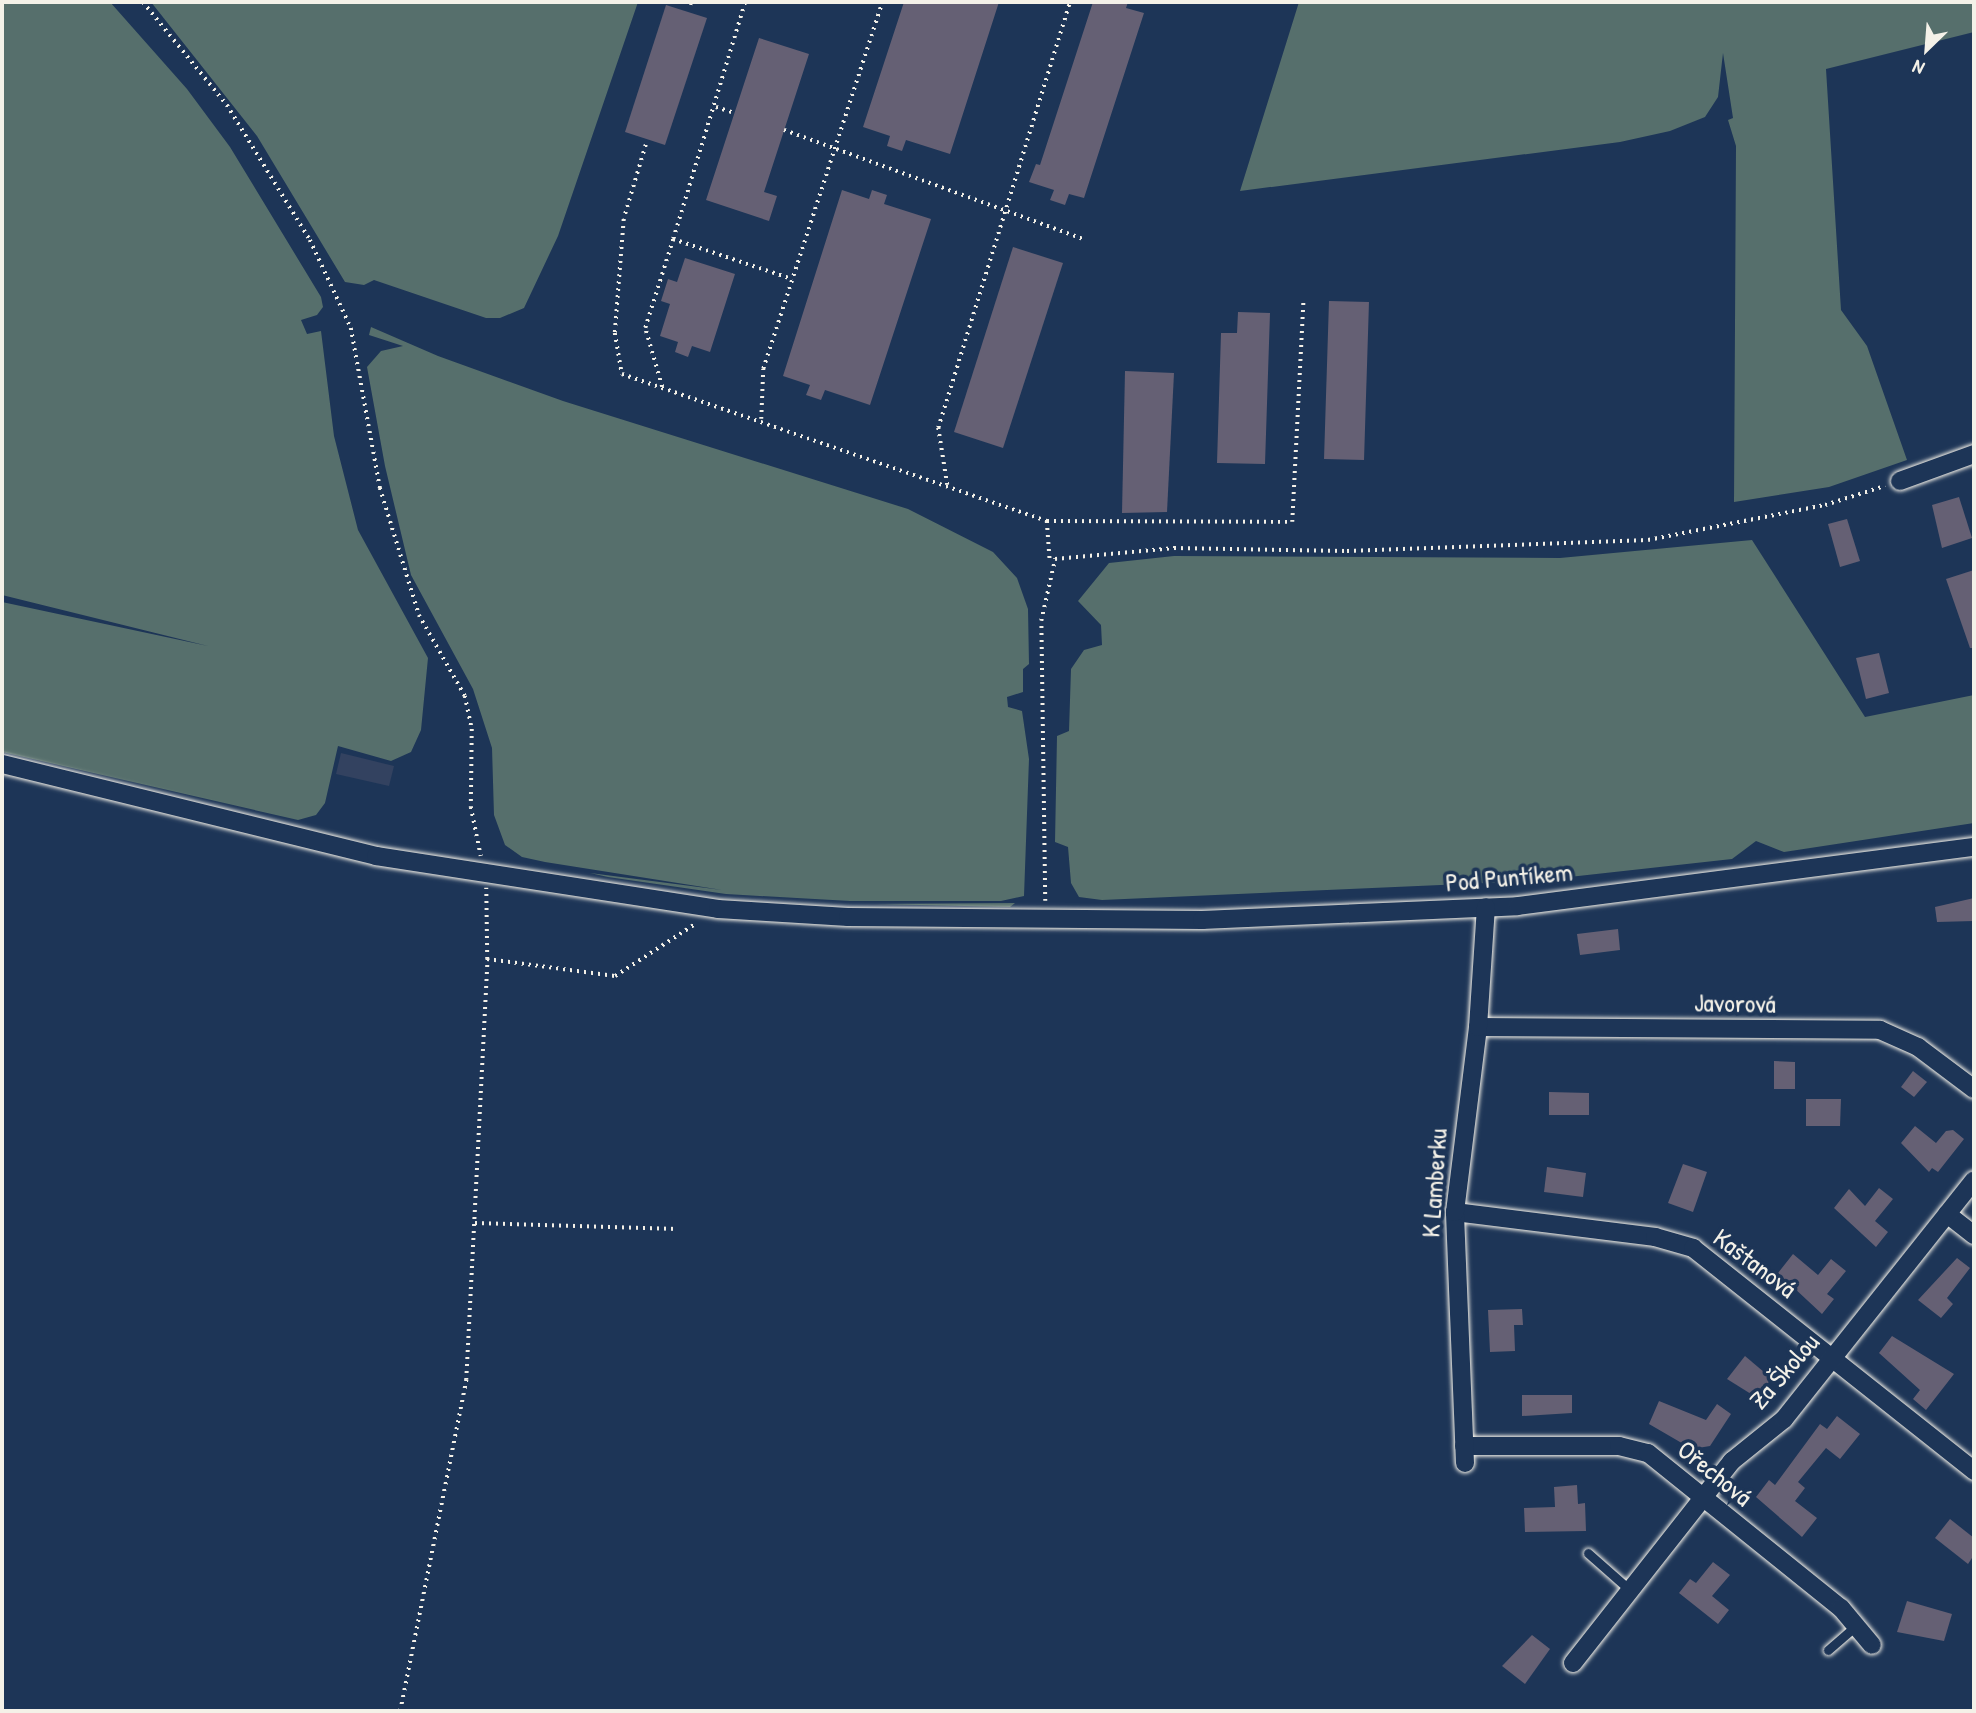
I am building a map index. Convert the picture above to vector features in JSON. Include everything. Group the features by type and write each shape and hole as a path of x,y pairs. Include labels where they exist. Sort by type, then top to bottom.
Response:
{"street":[{"path":"1900,481 1974,454"},
{"name":"Pod Puntíkem","path":"2,764 376,856 485,876 718,909 1045,922 1202,920 1486,907 1736,880 1974,847"},
{"name":"K Lamberku","path":"1464,1454 1455,1212 1478,1027 1486,907"},
{"name":"Javorová","path":"1478,1027 1880,1030 1918,1047 1974,1089"},
{"name":"Za Školou","path":"1573,1663 1732,1461 1784,1419 1974,1180"},
{"name":"Kaštanová","path":"1455,1212 1679,1243 1712,1261 1974,1471"},
{"path":"1947,1214 1974,1235"},
{"name":"Ořechová","path":"1464,1454 1619,1446 1648,1453 1687,1480 1703,1498 1857,1625 1872,1645"}],"lane":[{"path":"1588,1553 1630,1590"},
{"path":"1828,1650 1857,1625"}],"path":[{"path":"143,2 228,105 310,240 351,328 380,488 415,603 465,696 472,729 471,807 485,876 487,959 466,1380 400,1711"},
{"path":"662,387 645,328 716,107 745,2"},
{"path":"761,419 763,369 882,2"},
{"path":"947,485 938,428 1070,2"},
{"path":"716,107 735,113"},
{"path":"784,130 1086,240"},
{"path":"646,145 624,219 615,332 622,374 761,419 1047,521 1292,522 1303,302"},
{"path":"673,239 792,279"},
{"path":"1051,564 1073,555 1174,548 1348,551 1648,540 1825,505 1900,481"},
{"path":"1045,922 1041,621 1051,564 1047,521"},
{"path":"487,959 615,976 718,909"},
{"path":"475,1223 678,1229"}],"shaded area":[{"path":"341,753 394,766 389,786 336,774"}],"green space":[{"path":"2,2 110,2 187,89 230,147 321,297 323,307 317,315 301,320 307,334 321,331 334,436 358,530 428,658 421,730 411,752 391,761 338,746 325,803 316,815 298,820 2,752 2,602 208,646 2,595"},
{"path":"151,2 638,2 558,236 524,308 500,318 486,318 374,280 364,285 345,282 257,136"},
{"path":"1299,2 1974,2 1974,32 1826,69 1841,310 1867,346 1907,460 1829,487 1734,502 1736,146 1728,120 1733,118 1723,53 1718,97 1705,117 1670,131 1620,142 1240,191"},
{"path":"371,327 438,356 563,401 908,509 993,552 1017,578 1028,609 1029,664 1023,669 1023,692 1007,697 1008,707 1022,711 1029,759 1024,896 1001,901 850,901 726,894 608,877 590,873 722,890 545,862 522,857 505,845 494,815 492,748 473,689 411,575 385,466 367,367 381,351 403,346 369,335"},
{"path":"1752,540 1865,717 1974,695 1974,823 1784,852 1756,841 1732,859 1533,881 1102,900 1079,897 1071,883 1068,847 1055,842 1057,736 1069,731 1071,669 1084,650 1102,645 1101,625 1078,601 1109,563 1174,556 1560,558"},
{"path":"1015,903 1010,907 873,904"}],"building":[{"path":"904,2 999,2 950,154 906,140 902,151 887,146 890,136 863,127"},
{"path":"1093,2 1128,2 1126,8 1144,13 1084,198 1069,194 1065,205 1050,200 1054,190 1029,182 1036,164 1040,165"},
{"path":"666,5 707,18 665,145 625,132"},
{"path":"759,38 809,54 764,192 777,196 769,221 706,200"},
{"path":"842,190 869,199 872,190 887,195 884,204 931,219 870,405 825,390 821,400 806,395 810,385 783,376"},
{"path":"1013,247 1063,263 1003,448 954,432"},
{"path":"685,258 735,274 710,352 692,346 688,357 675,352 678,342 660,336 670,304 661,301 668,279 677,282"},
{"path":"1329,301 1369,302 1364,460 1324,459"},
{"path":"1238,312 1270,313 1265,464 1217,463 1221,333 1237,333"},
{"path":"1125,371 1174,373 1167,512 1122,513"},
{"path":"1959,497 1972,538 1942,548 1932,505"},
{"path":"1847,519 1860,561 1840,567 1828,524"},
{"path":"1974,570 1974,648 1970,648 1946,579"},
{"path":"1879,653 1889,693 1866,699 1856,658"},
{"path":"1974,898 1974,921 1937,922 1935,907"},
{"path":"1618,929 1620,950 1580,955 1577,934"},
{"path":"1774,1061 1795,1062 1795,1089 1774,1089"},
{"path":"1913,1071 1927,1082 1914,1097 1901,1087"},
{"path":"1549,1092 1589,1093 1589,1115 1549,1115"},
{"path":"1806,1099 1841,1099 1840,1126 1806,1126"},
{"path":"1915,1126 1936,1143 1946,1131 1953,1130 1964,1139 1938,1172 1932,1168 1929,1172 1901,1143"},
{"path":"1683,1164 1707,1172 1693,1212 1668,1203"},
{"path":"1547,1167 1586,1173 1583,1197 1544,1192"},
{"path":"1879,1188 1893,1199 1875,1221 1888,1232 1876,1247 1834,1208 1849,1189 1865,1206"},
{"path":"1793,1254 1818,1275 1831,1259 1846,1271 1827,1294 1834,1299 1822,1314 1778,1273"},
{"path":"1957,1258 1970,1268 1947,1298 1953,1304 1941,1318 1918,1300"},
{"path":"1522,1309 1523,1325 1514,1325 1515,1351 1490,1352 1488,1310"},
{"path":"1892,1336 1954,1374 1926,1410 1913,1399 1920,1390 1879,1353"},
{"path":"1745,1356 1771,1378 1759,1399 1727,1379"},
{"path":"1522,1395 1572,1395 1572,1413 1522,1416"},
{"path":"1659,1401 1706,1420 1717,1404 1731,1414 1710,1446 1692,1449 1649,1424"},
{"path":"1837,1416 1860,1434 1840,1459 1826,1448 1798,1482 1805,1488 1795,1501 1817,1518 1802,1537 1756,1497 1769,1480 1775,1485 1820,1424 1827,1429"},
{"path":"1577,1485 1578,1504 1585,1503 1586,1531 1525,1532 1524,1508 1555,1507 1554,1487"},
{"path":"1950,1519 1974,1538 1974,1555 1968,1564 1935,1538"},
{"path":"1713,1562 1730,1575 1712,1596 1729,1610 1718,1624 1679,1593 1690,1579 1696,1583"},
{"path":"1907,1601 1952,1614 1944,1641 1897,1632"},
{"path":"1532,1635 1550,1649 1525,1684 1502,1666"}]}
